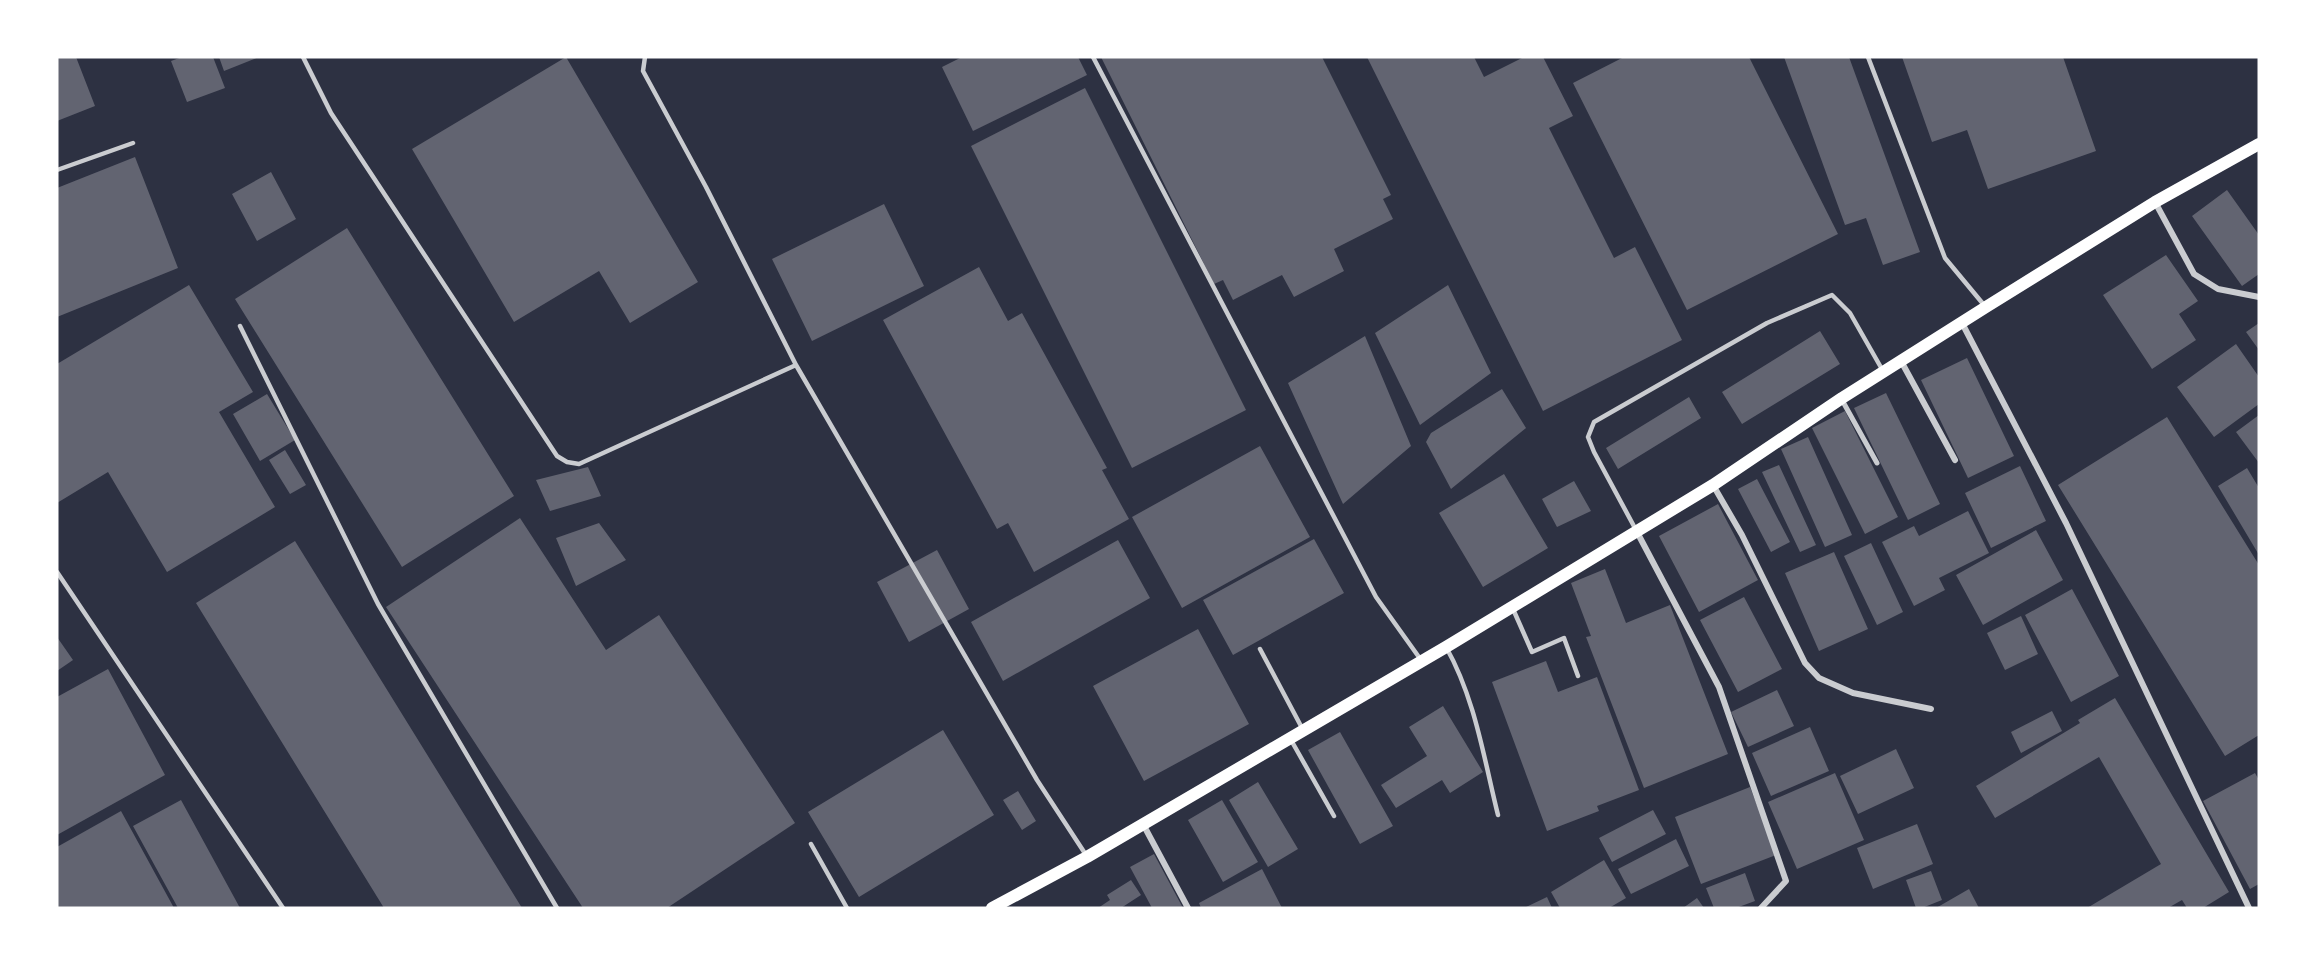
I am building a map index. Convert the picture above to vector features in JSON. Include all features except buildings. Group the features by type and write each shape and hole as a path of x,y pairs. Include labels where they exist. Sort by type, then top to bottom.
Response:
{"main road":[{"path":"992,908 1087,857 1290,739 1637,532 1713,485 1883,371 2155,202 2259,144"}],"street":[{"path":"2155,202 2194,274 2218,289 2259,297"},
{"path":"1962,322 2066,523 2249,908"},
{"path":"1901,360 1955,460"},
{"path":"1842,398 1876,463"},
{"path":"1713,485 1742,535 1805,663 1819,678 1853,693 1931,709"},
{"path":"1637,532 1719,687 1786,881 1761,908"},
{"path":"1142,824 1188,908"}],"lane":[{"path":"303,57 331,113 557,456 567,462 579,464 796,365"},
{"path":"645,57 643,71 796,365 1037,780 1087,857"},
{"path":"1093,57 1376,597 1422,661"},
{"path":"1868,57 1946,258 1986,307"},
{"path":"57,170 133,143"},
{"path":"1637,532 1594,453 1588,437 1594,422 1767,323 1832,295 1850,313 1883,371"},
{"path":"240,326 378,604 557,908"},
{"path":"57,572 283,908"},
{"path":"1512,607 1532,652 1564,638 1578,676"},
{"path":"1446,647 1458,669 1477,728 1498,815"},
{"path":"1260,649 1304,730"},
{"path":"1290,739 1334,816"},
{"path":"811,844 847,908"}]}
